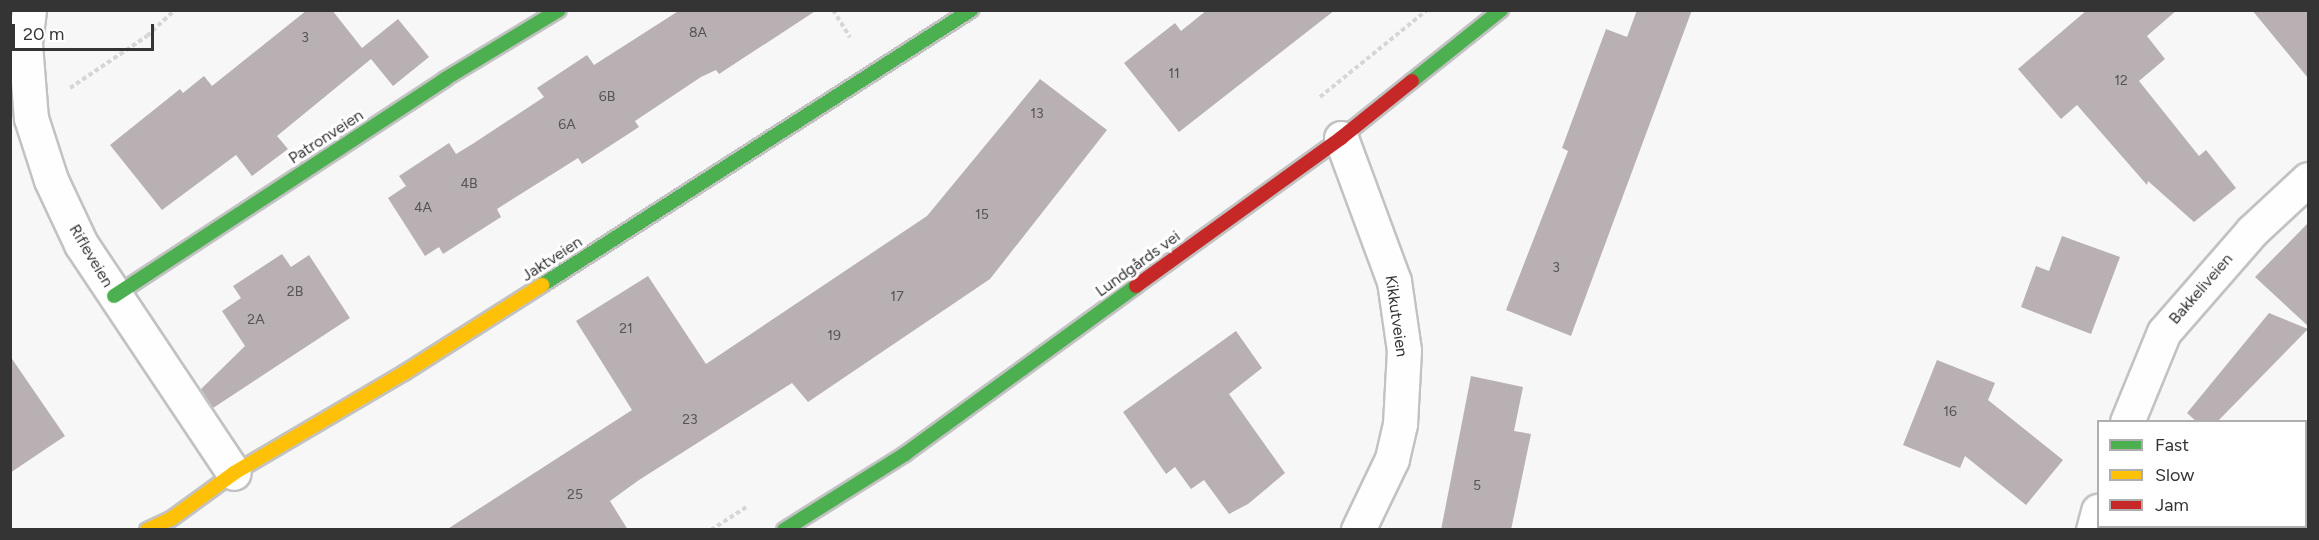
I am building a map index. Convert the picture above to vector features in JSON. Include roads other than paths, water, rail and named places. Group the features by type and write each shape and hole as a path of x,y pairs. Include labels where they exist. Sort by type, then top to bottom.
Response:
{"street":[{"name":"Rifleveien","path":"29,10 25,44 30,118 37,146 81,244 234,473"},
{"name":"Patronveien","path":"114,296 435,86 559,10"},
{"name":"Jaktveien","path":"147,530 171,519 234,473 404,373 971,10"},
{"name":"Lundgårds vei","path":"784,530 904,454 1341,138 1501,10"},
{"name":"Kikkutveien","path":"1341,138 1394,281 1404,350 1400,424 1392,459 1358,530"},
{"name":"Bakkeliveien","path":"2128,420 2164,332 2252,231 2308,179"}]}
